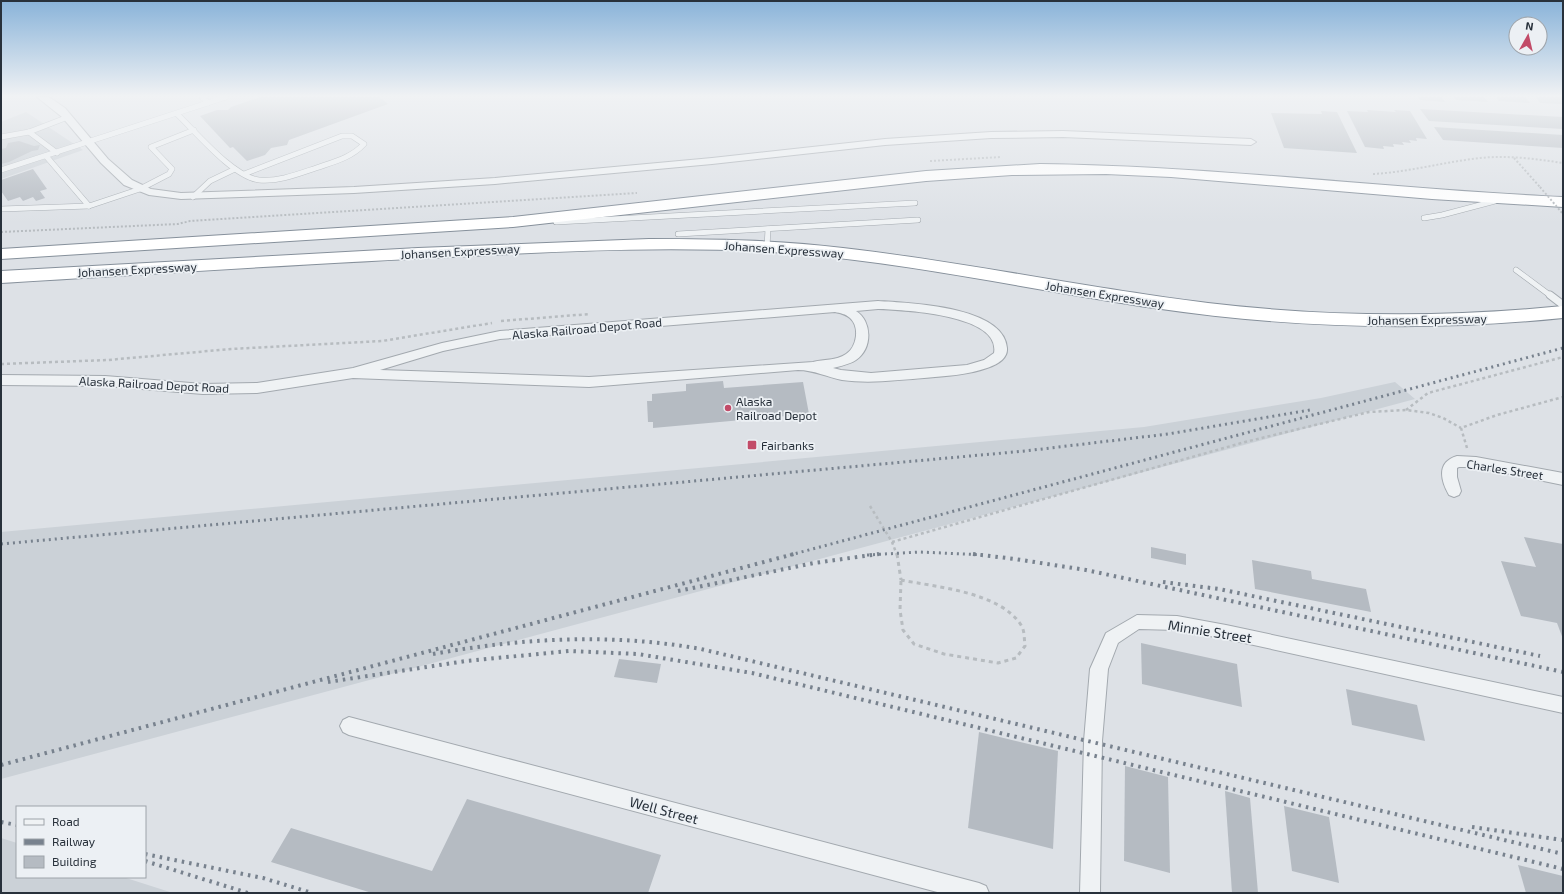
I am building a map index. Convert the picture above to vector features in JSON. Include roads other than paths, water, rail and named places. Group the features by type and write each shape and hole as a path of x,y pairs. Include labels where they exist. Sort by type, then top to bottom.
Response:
{"highway":[{"name":"Johansen Expressway","path":"1,254 421,229 587,215 904,178 1012,170 1084,169 1156,172 1518,200 1563,202"},
{"name":"Johansen Expressway","path":"1,277 547,247 672,244 767,247 842,253 900,260 1158,302 1256,314 1313,318 1415,321 1513,317 1563,312"}],"street":[{"path":"86,139 119,175 140,189 166,195 193,197 354,190 495,181 712,161 886,142 935,139"},
{"path":"1174,139 1251,142"},
{"name":"Alaska Railroad Depot Road","path":"1,380 105,381 203,390 225,390 272,386 353,373 442,346 500,335 535,331 878,305 900,306 966,316 990,329 998,337 1002,347 1000,354 994,361 968,369 864,378 841,375 812,366"},
{"name":"Alaska Railroad Depot Road","path":"353,373 573,383 812,366 847,359 855,354 861,342 861,326 855,316 841,310 825,308"},
{"name":"Charles Street","path":"1454,492 1450,477 1450,465 1457,461 1476,462 1563,479"},
{"name":"Minnie Street","path":"1090,893 1093,741 1099,669 1112,638 1137,622 1177,623 1226,632 1563,705"},
{"name":"Well Street","path":"349,726 979,893"}],"lane":[{"path":"38,139 57,153"},
{"path":"1,170 99,139"},
{"path":"1,209 89,206 140,189 169,174 172,169 151,148 154,145 171,139"},
{"path":"203,139 235,169 258,180 287,177 340,160 360,151 364,144 356,139"},
{"path":"244,174 335,139"},
{"path":"46,156 89,206"},
{"path":"193,197 210,181 235,169"},
{"path":"1424,218 1450,214 1485,202 1518,200"},
{"path":"421,229 916,203"},
{"path":"678,234 918,220"},
{"path":"767,247 768,229"},
{"path":"1516,270 1563,304"}],"railway":[{"path":"790,555 1563,348"},
{"path":"1,544 1025,451 1168,434 1310,410"},
{"path":"875,555 920,552 979,555"},
{"path":"1,765 794,554"},
{"path":"973,554 979,555"},
{"path":"867,555 875,555"},
{"path":"678,591 814,563 875,555"},
{"path":"979,555 985,555"},
{"path":"979,555 1086,570 1563,672"},
{"path":"1163,582 1219,589 1540,656"},
{"path":"433,654 500,644 534,641 600,639 667,644 701,649 1563,854"},
{"path":"328,682 466,661 569,651 638,654 752,673 1563,869"},
{"path":"1,822 16,825"},
{"path":"1472,827 1563,840"},
{"path":"146,854 263,878 312,893"},
{"path":"146,861 248,893"}],"place":[{"name":"Alaska Railroad Depot","path":"728,408"},
{"name":"Fairbanks","path":"752,445"}]}
